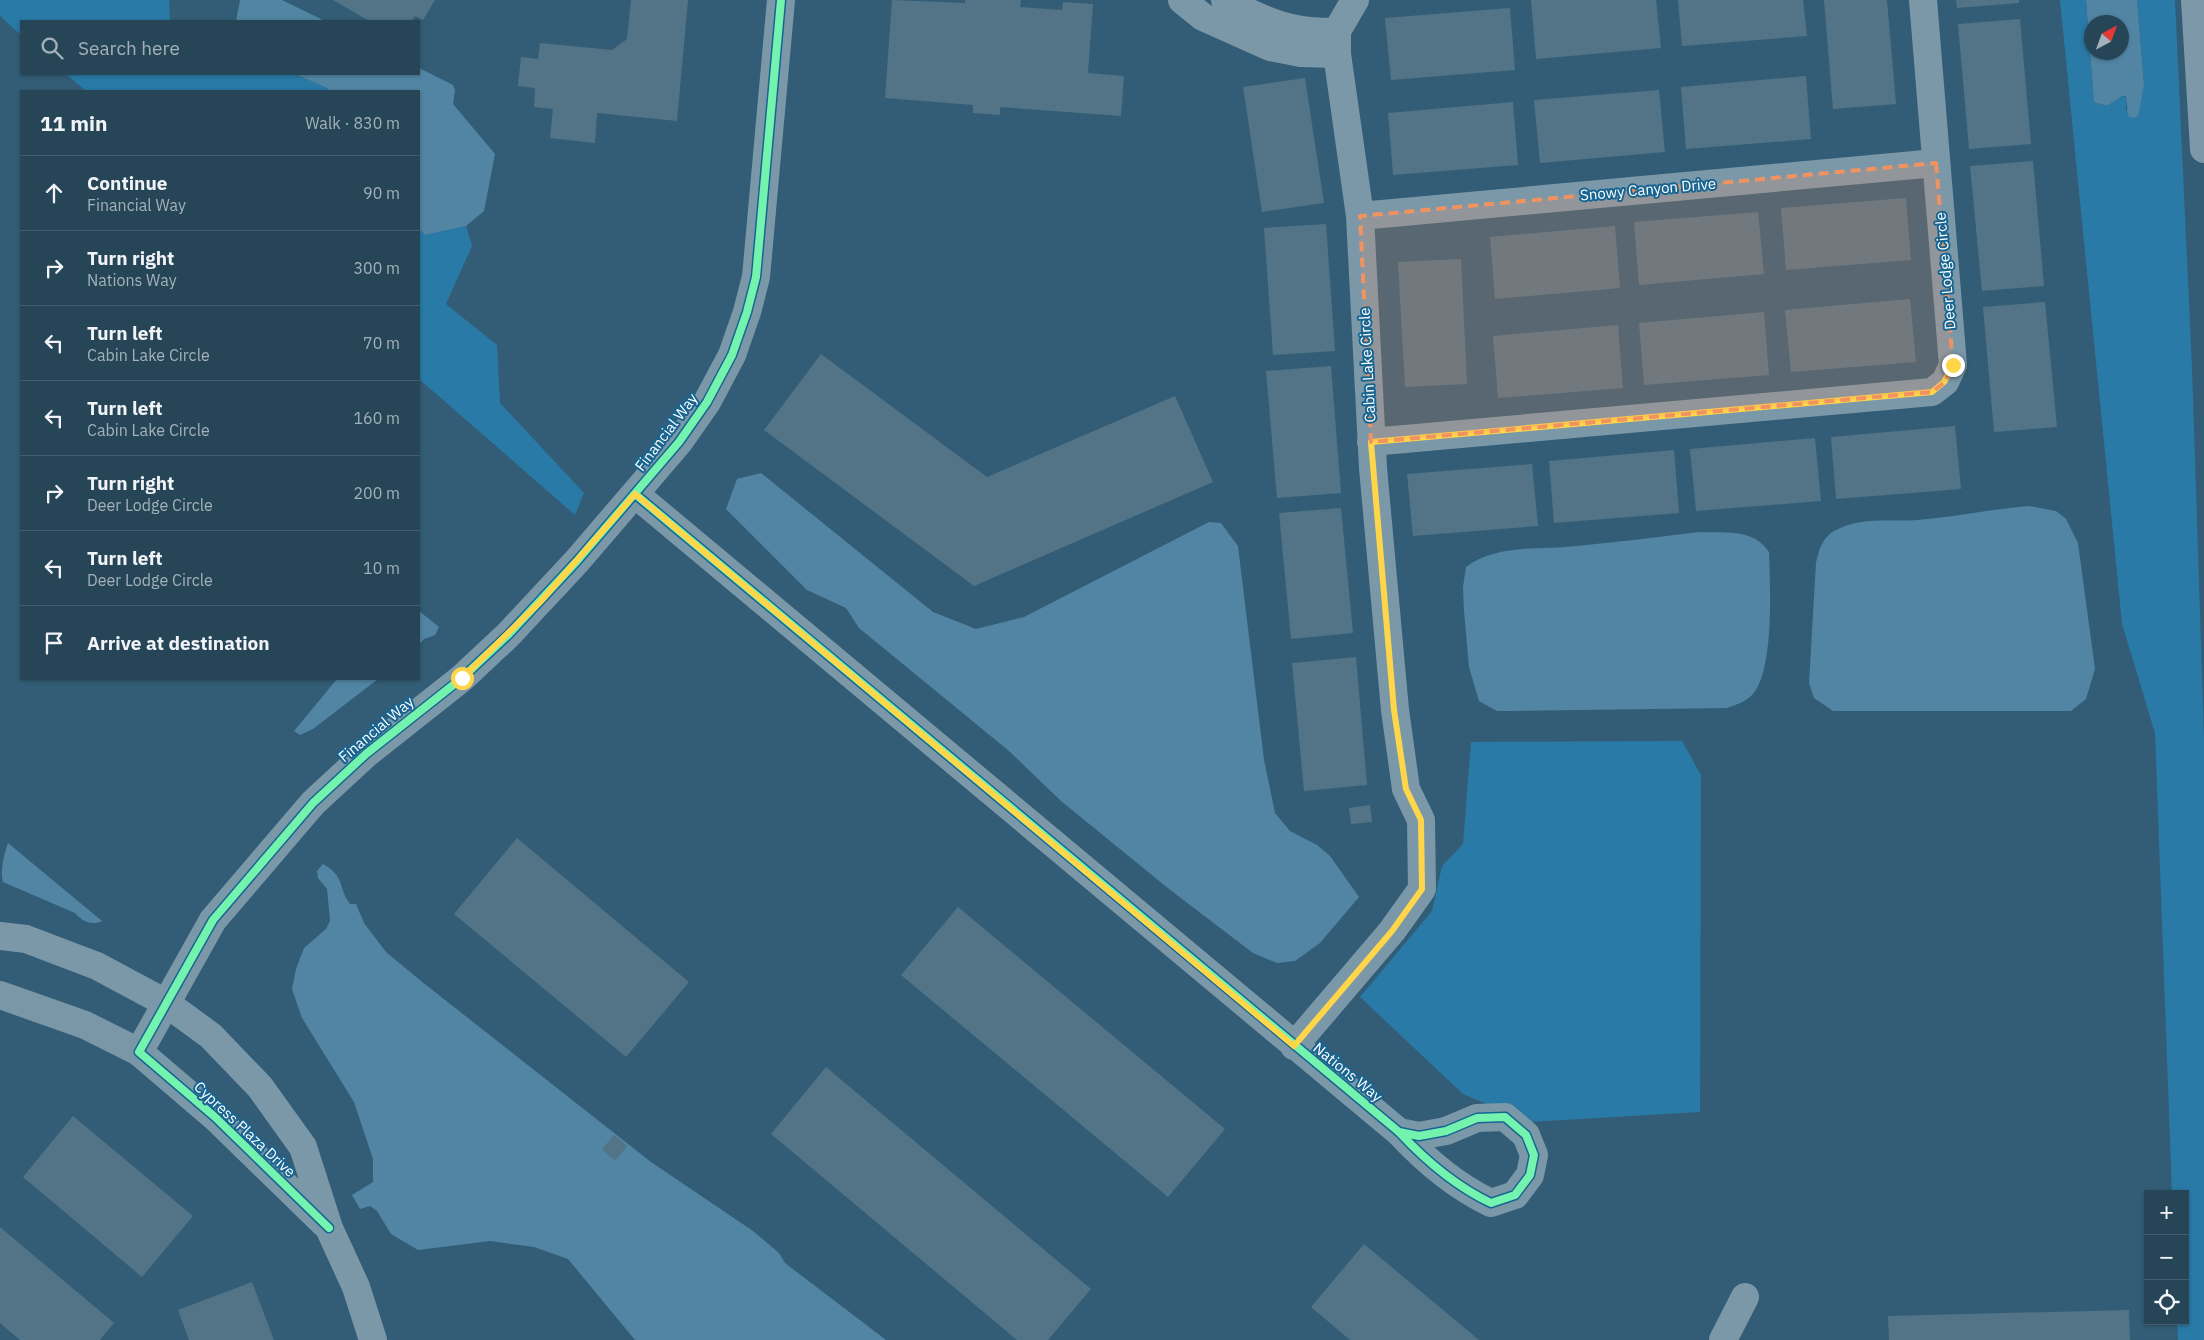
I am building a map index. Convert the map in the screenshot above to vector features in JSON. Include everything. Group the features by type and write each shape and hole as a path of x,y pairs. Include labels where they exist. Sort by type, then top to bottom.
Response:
{"highway":[{"path":"2195,0 2204,149"}],"main road":[{"name":"Cypress Plaza Drive","path":"0,995 85,1025 139,1052"}],"street":[{"name":"Financial Way","path":"139,1052 213,920 313,803 366,754 462,678 508,635 635,494 679,442 707,402 732,355 747,312 756,277 762,232 781,0"},
{"path":"1182,0 1203,17 1270,48 1302,53 1337,43"},
{"path":"1225,0 1247,12 1294,30 1337,43"},
{"path":"1337,43 1356,0"},
{"name":"Deer Lodge Circle","path":"1371,442 1932,392 1944,382 1953,365 1923,0"},
{"name":"Cabin Lake Circle","path":"1294,1046 1392,931 1408,906 1422,889 1421,820 1406,789 1394,710 1371,442 1360,216 1337,43"},
{"name":"Snowy Canyon Drive","path":"1360,216 1936,163"},
{"name":"Nations Way","path":"635,494 1399,1132 1422,1156 1467,1192 1490,1203 1515,1196 1530,1175 1534,1155 1526,1135 1505,1117 1477,1118 1446,1131 1419,1136 1399,1132"},
{"name":"Cypress Plaza Drive","path":"0,936 26,939 97,966 166,1003 211,1036 260,1087 303,1147 329,1228 356,1287 373,1340"},
{"name":"Cypress Plaza Drive","path":"139,1052 215,1117 329,1228"},
{"path":"1723,1340 1745,1297 1739,1340"}],"highlighted area":[{"path":"1936,163 1953,365 1945,382 1932,392 1371,442 1360,216"}],"shaded area":[{"path":"0,0 169,0 170,20 20,20 20,34 0,16"},
{"path":"240,0 282,0 323,20 236,20"},
{"path":"2060,0 2086,0 2087,15 2084,15 2084,60 2091,60 2094,102 2107,106 2122,96 2126,97 2126,111 2144,85 2137,0 2175,0 2192,367 2204,738 2204,1340 2178,1340 2177,1325 2189,1325 2189,1190 2172,1190 2155,733 2122,624"},
{"path":"2086,0 2137,0 2144,85 2138,116 2133,118 2128,116 2126,96 2122,96 2107,106 2094,102 2091,60 2129,60 2129,15 2087,15"},
{"path":"420,68 453,85 455,90 453,104 495,154 484,211 466,226 425,235 420,230 420,90 328,90 297,75 420,75"},
{"path":"67,75 297,75 328,90 85,90"},
{"path":"466,226 472,246 446,304 497,345 500,403 584,493 575,515 420,380 420,230 425,235"},
{"path":"761,473 933,612 976,629 1024,617 1209,522 1221,523 1238,546 1264,760 1275,813 1290,831 1317,845 1330,856 1359,897 1320,943 1295,961 1277,963 1253,953 1169,889 1061,801 1009,751 859,628 846,608 807,590 726,509 737,479"},
{"path":"2029,506 2056,511 2066,519 2078,543 2095,669 2086,699 2071,711 1833,711 1814,698 1809,683 1816,563 1822,545 1830,534 1844,526 1865,521 1918,520"},
{"path":"1699,532 1728,532 1747,535 1763,544 1769,552 1770,606 1768,649 1759,685 1749,698 1727,708 1511,711 1497,711 1479,701 1469,667 1463,587 1466,567 1478,560 1505,551 1577,546"},
{"path":"420,612 439,627 435,635 424,639 420,643"},
{"path":"336,680 377,680 313,729 300,735 294,731"},
{"path":"1682,741 1701,775 1700,1112 1529,1122 1463,1094 1360,997 1432,911 1442,866 1463,844 1471,742"},
{"path":"8,843 102,921 87,922 75,913 3,882 3,862"},
{"path":"323,864 335,873 346,898 350,904 356,904 364,923 386,952 651,1162 753,1231 779,1253 785,1263 886,1340 635,1340 568,1259 534,1247 490,1241 418,1250 391,1234 377,1211 370,1206 360,1209 352,1195 373,1182 373,1159 354,1102 302,1018 292,989 296,969 304,948 326,929 330,921 327,889 318,878 317,871"}],"building":[{"path":"333,0 435,0 423,20 415,16 413,20 367,20"},
{"path":"631,0 688,0 677,121 597,113 595,143 550,138 553,109 534,107 535,88 518,86 521,57 538,59 540,43 612,50 627,39"},
{"path":"892,0 965,3 965,0 1021,0 1020,7 1062,10 1063,2 1093,4 1088,73 1124,76 1121,116 1000,107 1000,115 973,113 973,105 885,98"},
{"path":"1531,0 1656,0 1661,48 1536,59"},
{"path":"1678,0 1803,0 1807,36 1682,46"},
{"path":"1824,0 1887,0 1896,104 1833,109"},
{"path":"1956,0 2019,0 2019,3 1957,8"},
{"path":"1510,8 1515,70 1391,80 1385,18"},
{"path":"2020,19 2031,144 1969,149 1958,24"},
{"path":"1806,76 1811,139 1686,149 1681,87"},
{"path":"1305,78 1324,203 1262,212 1243,87"},
{"path":"1659,90 1665,152 1540,163 1534,100"},
{"path":"1513,102 1518,165 1393,175 1388,113"},
{"path":"2033,161 2044,286 1982,291 1970,166"},
{"path":"1906,198 1911,260 1786,270 1781,208"},
{"path":"1758,212 1764,274 1639,285 1634,222"},
{"path":"1326,224 1335,351 1273,355 1264,228"},
{"path":"1615,226 1620,288 1495,299 1490,237"},
{"path":"1461,259 1467,384 1405,387 1398,262"},
{"path":"1910,299 1916,362 1791,372 1785,310"},
{"path":"2045,302 2057,427 1994,432 1983,307"},
{"path":"1764,312 1769,375 1644,385 1639,323"},
{"path":"1618,325 1623,388 1498,398 1493,336"},
{"path":"821,354 987,477 1175,396 1213,482 974,586 764,430"},
{"path":"1331,366 1341,493 1277,498 1266,371"},
{"path":"1955,426 1961,489 1836,499 1831,437"},
{"path":"1815,438 1821,501 1696,511 1690,449"},
{"path":"1674,450 1679,513 1554,523 1549,461"},
{"path":"1532,464 1538,526 1413,536 1407,474"},
{"path":"1341,508 1353,633 1291,639 1279,513"},
{"path":"1356,657 1367,785 1304,791 1292,663"},
{"path":"1370,805 1372,822 1351,824 1349,808"},
{"path":"517,838 689,982 626,1057 454,914"},
{"path":"958,907 1225,1129 1168,1197 901,975"},
{"path":"826,1067 1091,1289 1048,1340 1017,1340 771,1134"},
{"path":"73,1116 193,1216 142,1277 23,1177"},
{"path":"614,1135 627,1146 615,1161 602,1149"},
{"path":"0,1227 114,1323 100,1340 20,1340 0,1323"},
{"path":"1364,1244 1479,1340 1350,1340 1311,1307"},
{"path":"252,1282 274,1340 189,1340 178,1310"},
{"path":"2129,1310 2130,1340 1889,1340 1888,1316"}],"cycle path":[{"path":"329,1228 215,1117 139,1052 213,920 313,803 366,754 462,678 508,635 577,561 679,442 707,402 732,355 747,312 756,277 781,0"},
{"path":"635,494 1399,1132 1453,1181 1491,1203 1515,1195 1530,1175 1534,1155 1526,1135 1505,1117 1477,1118 1446,1131 1419,1136 1399,1132"}],"route":[{"path":"462,678 541,601 635,494 1294,1046 1392,931 1408,906 1422,889 1421,820 1406,789 1394,710 1371,442 1932,392 1944,382 1953,365"}]}
